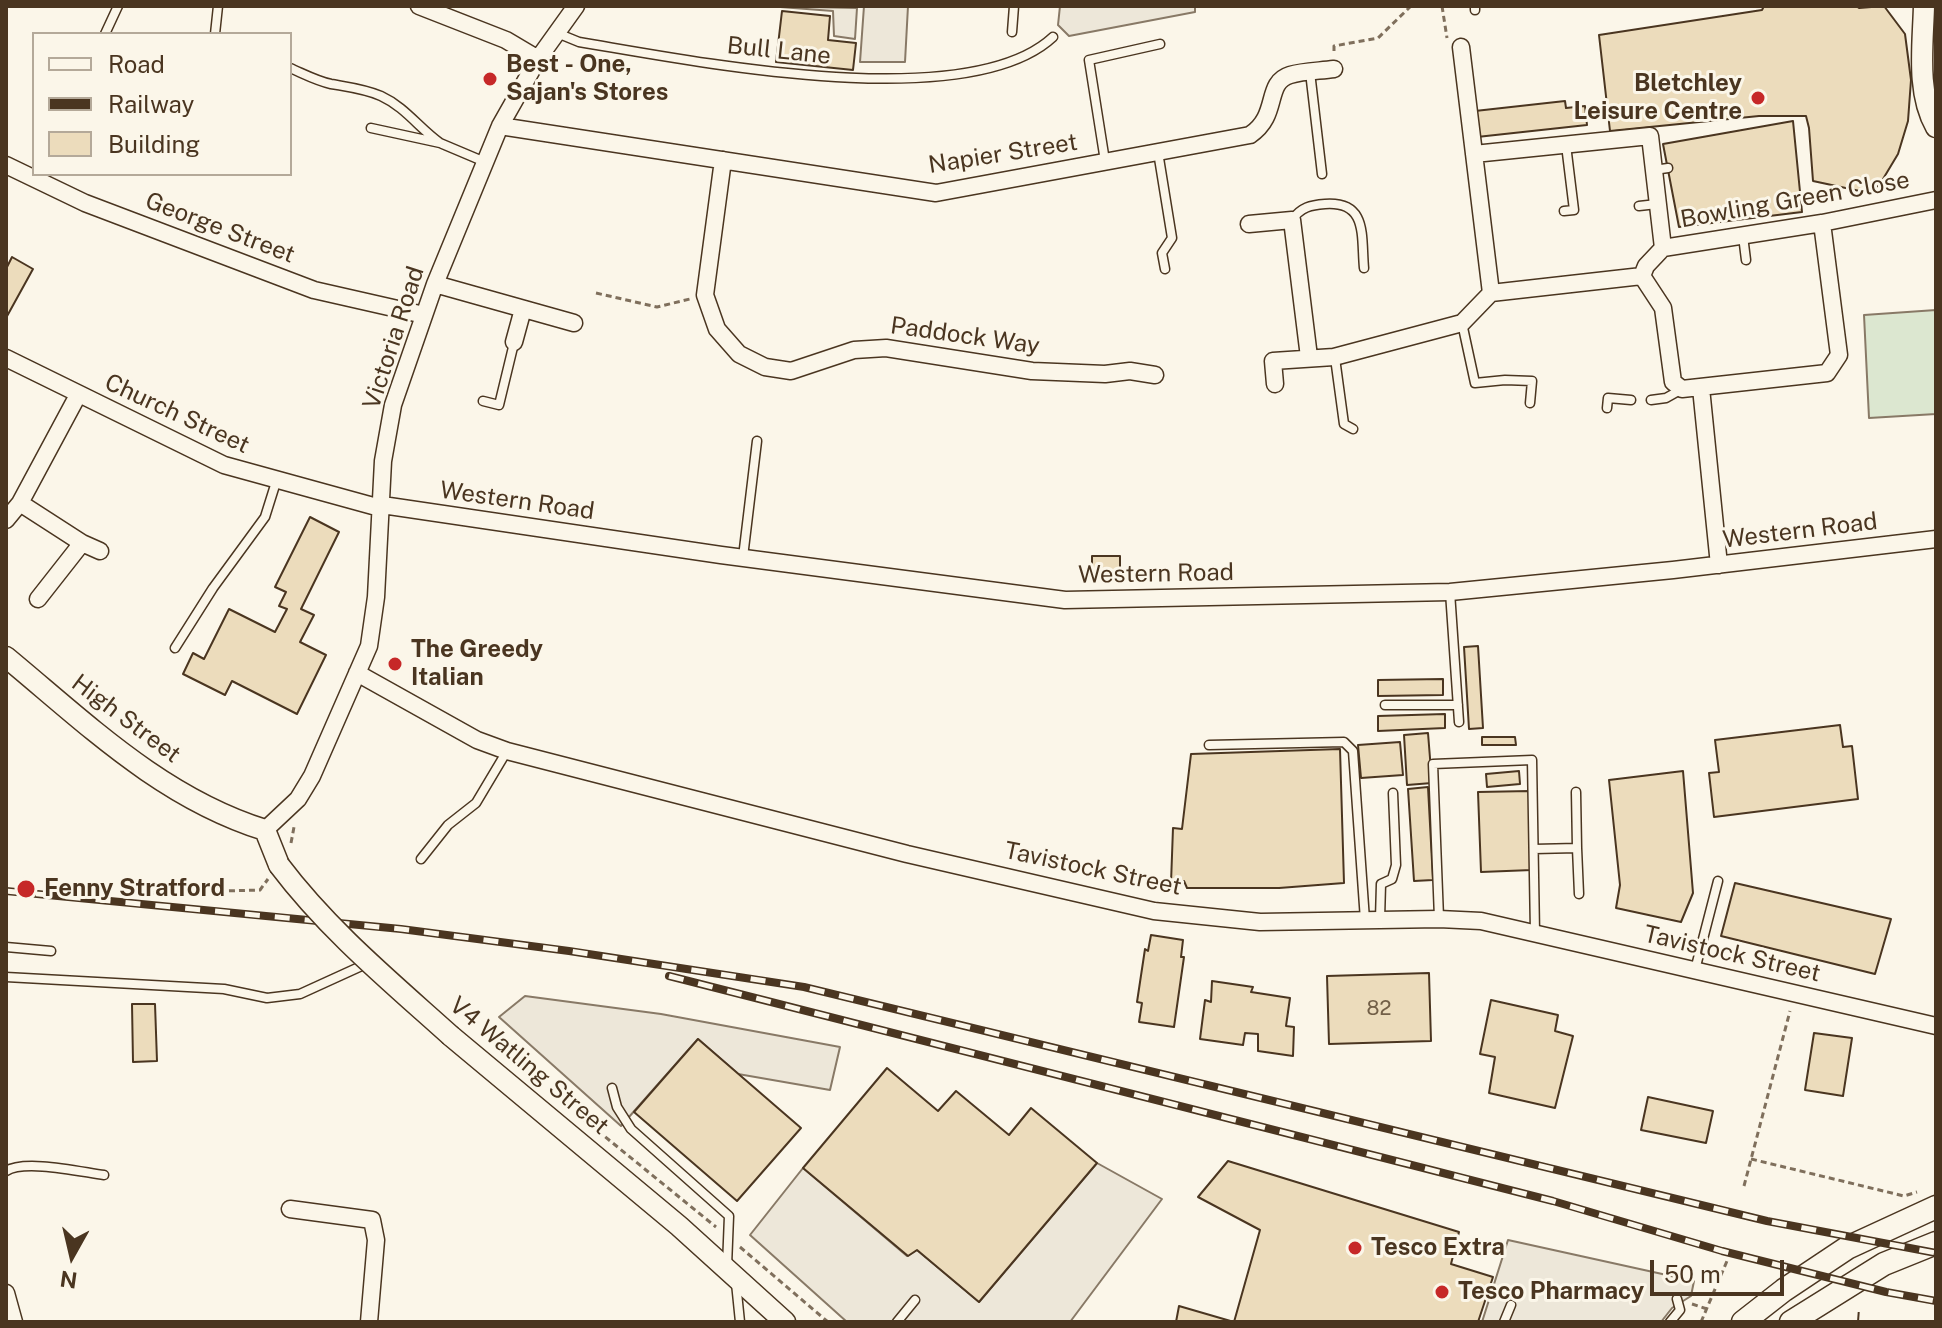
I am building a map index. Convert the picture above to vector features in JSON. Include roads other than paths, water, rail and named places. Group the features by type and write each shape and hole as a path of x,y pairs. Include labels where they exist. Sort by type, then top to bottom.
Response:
{"main road":[{"path":"1743,1322 1847,1248 1931,1198"},
{"path":"1791,1322 1884,1264 1936,1243"}],"street":[{"path":"419,6 506,40 538,59"},
{"name":"Victoria Road","path":"265,830 298,799 312,776 369,646 376,597 383,461 393,405 435,284 500,126 538,59 576,6"},
{"path":"1924,6 1922,69 1930,117 1936,127"},
{"path":"1454,44 1474,154 1491,293"},
{"name":"Napier Street","path":"500,126 936,193 1250,135 1267,119 1276,84 1291,75 1334,69"},
{"name":"Bowling Green Close","path":"1566,144 1650,136 1661,169 1658,204 1663,248"},
{"path":"1474,154 1566,144"},
{"name":"Paddock Way","path":"723,160 705,295 717,329 739,354 765,367 791,371 854,350 886,348 1032,371 1105,374 1130,371 1155,375"},
{"name":"George Street","path":"6,165 32,175"},
{"name":"George Street","path":"36,177 85,203 314,290 424,315"},
{"name":"Bowling Green Close","path":"1644,271 1663,248 1822,223 1936,200"},
{"path":"1249,224 1292,220 1309,357"},
{"path":"1275,384 1273,361 1334,357 1462,323 1491,293 1644,271 1663,308 1673,382 1682,389 1827,373 1839,355 1822,223"},
{"path":"435,284 574,323"},
{"path":"514,342 523,309"},
{"name":"Church Street","path":"6,358 224,465 276,482 381,506"},
{"path":"1701,388 1719,565"},
{"path":"6,520 20,503 78,395"},
{"path":"20,503 82,543 100,551"},
{"name":"Western Road","path":"381,506 1065,600 1450,592 1936,539"},
{"path":"38,599 82,543"},
{"name":"High Street","path":"6,657 142,770 227,818 265,830"},
{"name":"Tavistock Street","path":"357,673 477,740 507,751 907,854 1154,911 1260,922 1481,921 1936,1026"},
{"name":"V4 Watling Street","path":"265,830 285,857 304,898 368,963 679,1226 778,1320"},
{"path":"290,1209 372,1220 376,1240 369,1322"},
{"path":"6,1293 14,1322"}],"lane":[{"path":"106,32 118,6"},
{"path":"215,32 218,6"},
{"path":"1012,32 1014,6"},
{"name":"Bull Lane","path":"557,33 579,42 707,63 843,78 955,76 998,66 1039,50 1053,37"},
{"path":"1105,161 1089,60 1160,44"},
{"path":"292,69 320,81 382,96 406,112 422,130 440,143"},
{"path":"1310,72 1322,174"},
{"path":"371,128 440,143 485,162"},
{"path":"1564,211 1574,210 1566,144"},
{"path":"1158,151 1172,238 1162,253 1165,269"},
{"path":"1292,220 1308,206 1339,203 1351,208 1358,217 1364,268"},
{"path":"1639,206 1658,204"},
{"path":"1743,236 1746,260"},
{"path":"1462,323 1475,383 1532,381 1530,403"},
{"path":"483,401 499,405 514,342"},
{"path":"1334,357 1344,424 1353,429"},
{"path":"1651,400 1666,398 1682,389"},
{"path":"1607,408 1608,398 1631,400"},
{"path":"743,557 757,441"},
{"path":"175,648 213,588 265,517 276,482"},
{"path":"1450,592 1459,722"},
{"path":"1385,705 1458,705"},
{"path":"1209,745 1344,742 1353,751 1372,920"},
{"path":"421,859 448,825 476,803 507,751"},
{"path":"1439,919 1433,764 1532,760 1535,933"},
{"path":"1576,792 1579,894"},
{"path":"1372,920 1381,884 1392,879 1396,865 1393,793"},
{"path":"1534,849 1577,848"},
{"path":"1695,970 1718,881"},
{"path":"6,947 51,951"},
{"path":"6,977 224,989 267,998 300,994 368,963"},
{"path":"612,1088 617,1107 631,1129 729,1216 731,1274 740,1322"},
{"path":"6,1171 13,1167 38,1167 104,1175"},
{"path":"1670,1322 1680,1310 1677,1299"},
{"path":"897,1322 915,1300"},
{"path":"1504,1322 1511,1305"}],"railway":[{"path":"6,891 401,929 804,987 1767,1221 1936,1253"},
{"path":"669,976 1553,1201 1722,1251 1886,1292 1936,1301"}],"place":[{"name":"Best - One, Sajan's Stores","path":"490,79"},
{"name":"Bletchley Leisure Centre","path":"1758,98"},
{"name":"The Greedy Italian","path":"395,664"},
{"name":"Fenny Stratford","path":"26,889"},
{"name":"Tesco Extra","path":"1355,1248"},
{"name":"Tesco Pharmacy","path":"1442,1292"}]}
